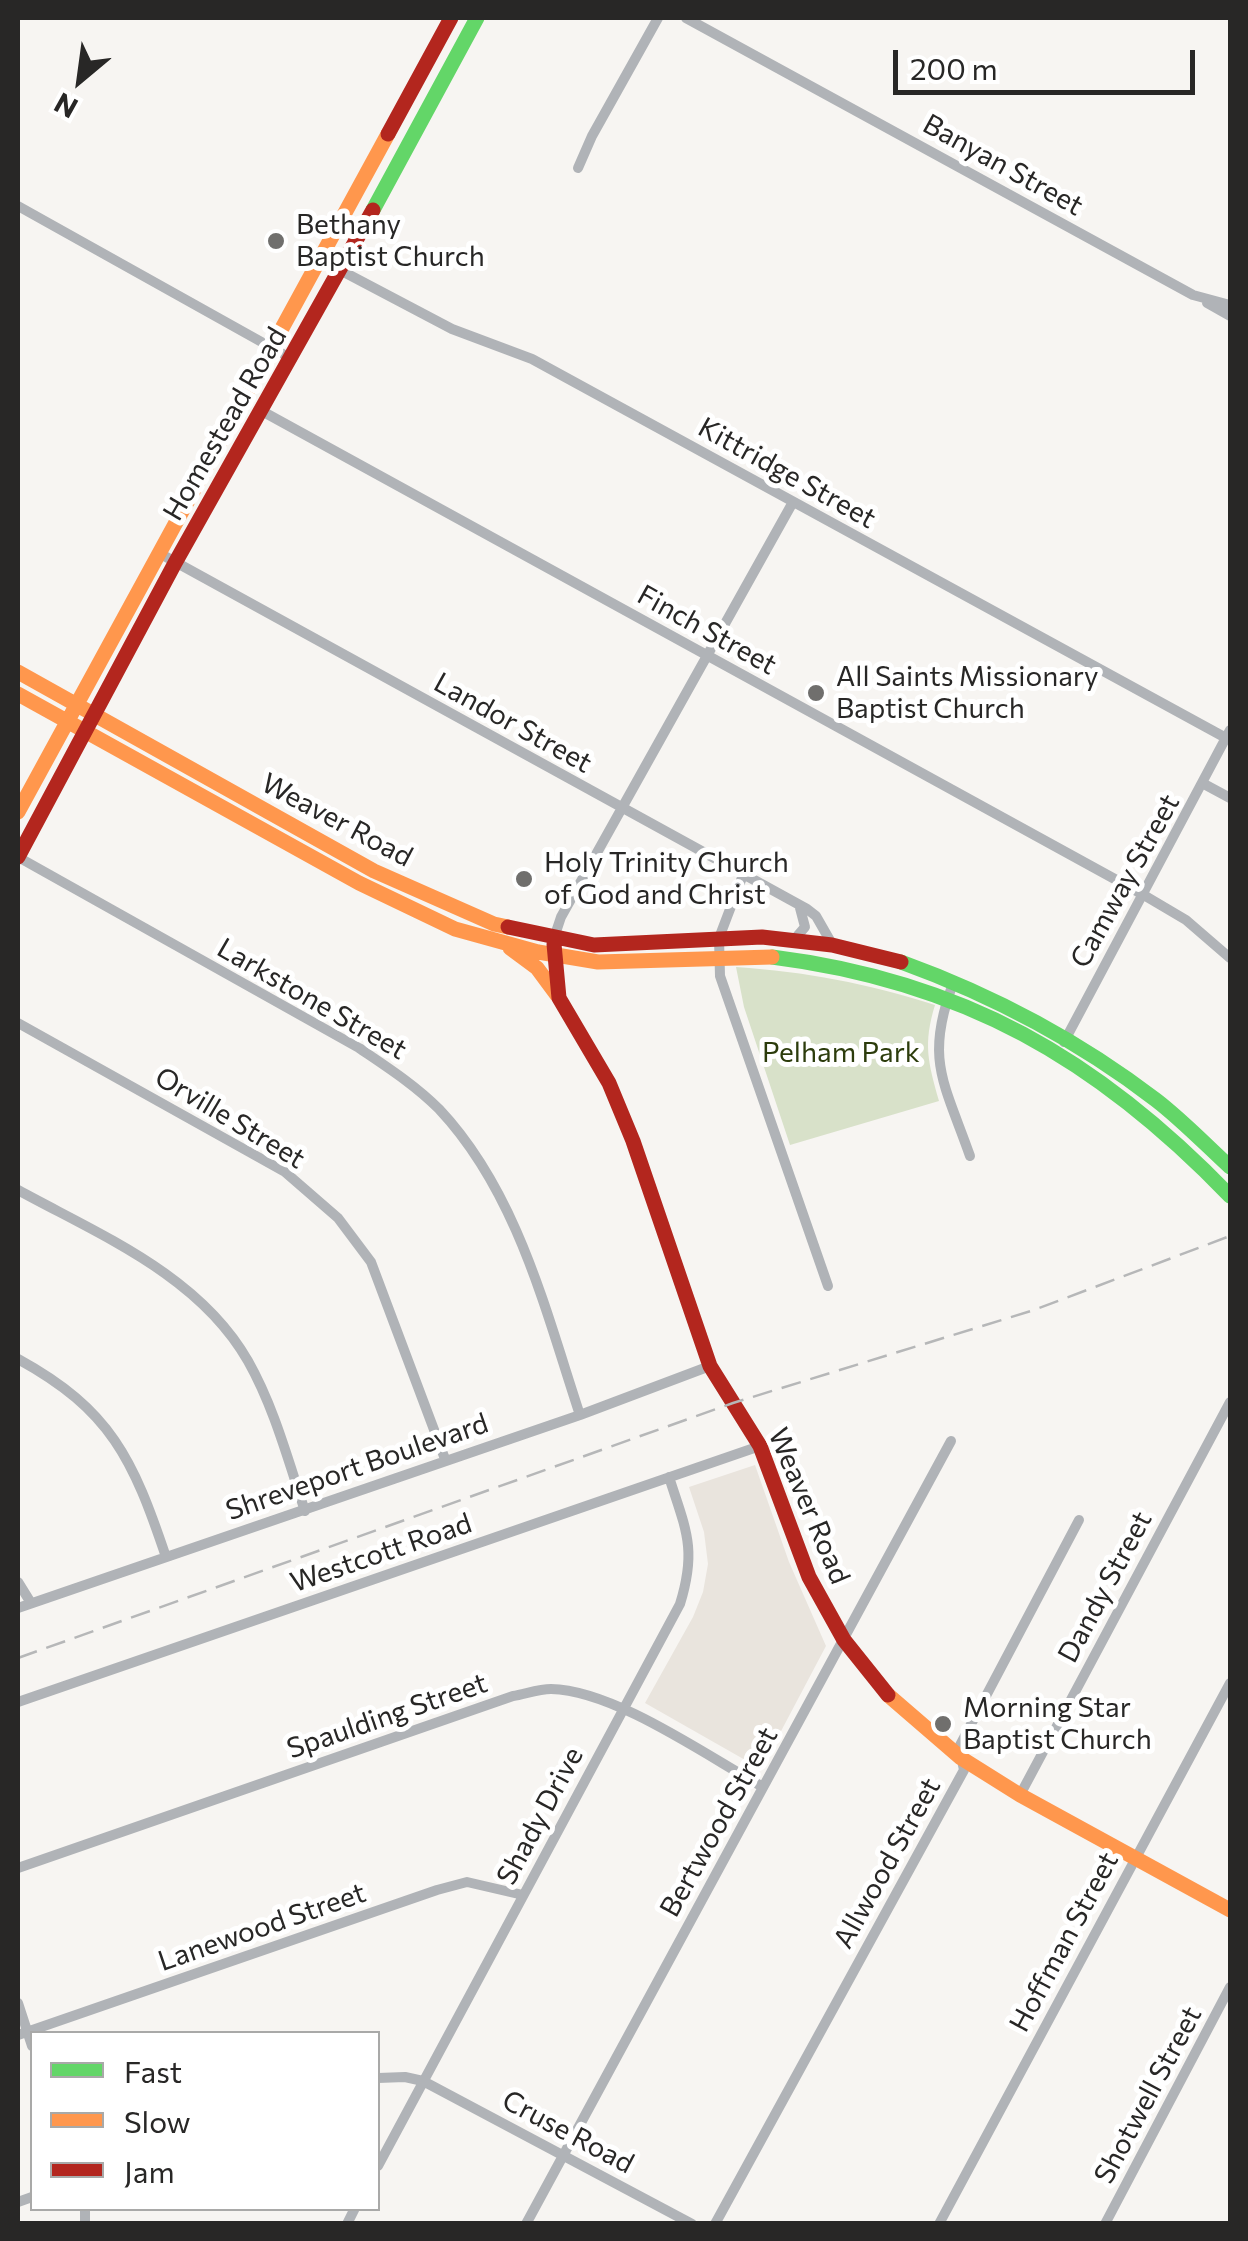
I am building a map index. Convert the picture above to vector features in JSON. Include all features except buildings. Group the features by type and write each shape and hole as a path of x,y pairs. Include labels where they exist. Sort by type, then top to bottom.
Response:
{"main road":[{"name":"Homestead Road","path":"18,812 450,18"},
{"name":"Homestead Road","path":"18,857 175,562 292,359 477,18"},
{"path":"427,62 447,74"},
{"path":"366,177 386,188"},
{"name":"Weaver Road","path":"18,672 337,850 462,912 554,946"},
{"name":"Weaver Road","path":"18,694 327,865 456,929 502,942 554,946"},
{"path":"327,865 337,850"},
{"path":"554,946 719,938 832,945 881,955 1062,1046 1158,1101 1230,1166"},
{"path":"502,942 537,968 559,998"},
{"path":"554,946 598,962 760,955 809,960 951,988"},
{"name":"Weaver Road","path":"554,946 559,998 610,1084 710,1366 760,1446 808,1577 844,1640 883,1691 962,1758 1230,1910"},
{"path":"1062,1046 1148,1114 1230,1196"}],"street":[{"path":"578,168 658,18"},
{"name":"Banyan Street","path":"686,18 1230,316"},
{"path":"18,206 292,359"},
{"name":"Kittridge Street","path":"321,260 452,329 532,358 1228,734"},
{"name":"Banyan Street","path":"1193,295 1230,305"},
{"name":"Finch Street","path":"260,410 1142,894 1186,920 1230,958"},
{"path":"554,946 561,917 793,502"},
{"name":"Landor Street","path":"158,553 816,916 832,945"},
{"name":"Camway Street","path":"1062,1046 1228,734"},
{"path":"1204,784 1230,798"},
{"name":"Larkstone Street","path":"18,857 359,1048 412,1084 438,1108 466,1140 510,1218 580,1414"},
{"path":"743,875 719,938 720,976 828,1286"},
{"path":"793,941 805,927 800,908"},
{"path":"951,988 938,1028 937,1064 970,1156"},
{"name":"Orville Street","path":"18,1023 285,1172 338,1218 370,1262 445,1459"},
{"path":"18,1190 145,1260 210,1312 247,1360 276,1424 304,1511"},
{"path":"18,1359 68,1389 120,1444 145,1494 166,1557"},
{"name":"Shreveport Boulevard","path":"18,1608 710,1366"},
{"name":"Dandy Street","path":"1020,1794 1230,1402"},
{"name":"Bertwood Street","path":"526,2224 951,1441"},
{"name":"Westcott Road","path":"18,1702 760,1446"},
{"name":"Shady Drive","path":"380,2162 680,1604 690,1570 687,1534 669,1477"},
{"name":"Allwood Street","path":"715,2224 964,1770 959,1747 1078,1520"},
{"path":"18,1582 31,1603"},
{"name":"Hoffman Street","path":"939,2224 1230,1682"},
{"name":"Spaulding Street","path":"18,1868 513,1696 551,1689 594,1696 624,1710 763,1788"},
{"name":"Lanewood Street","path":"31,2031 467,1882 523,1895"},
{"name":"Shotwell Street","path":"1105,2224 1230,1987"},
{"path":"18,2003 22,2034"},
{"path":"380,2078 423,2081"},
{"name":"Cruse Road","path":"423,2081 692,2224"}],"shaded area":[{"path":"755,1465 789,1562 826,1646 761,1769 645,1703 703,1592 708,1564 704,1532 689,1487"}],"green space":[{"name":"Pelham Park","path":"736,967 836,980 935,1005 928,1053 939,1101 790,1145 744,1007"}],"railway":[{"path":"18,1658 733,1403 1034,1310 1230,1236"}],"traffic: fast":[{"path":"373,210 477,18"},
{"path":"772,957 906,985 1023,1034 1130,1104 1230,1196"},
{"path":"901,962 1001,1005 1096,1058 1166,1108 1230,1167"}],"traffic: slow":[{"path":"18,812 388,134"},
{"path":"18,672 374,871 508,927"},
{"path":"18,694 359,883 455,929 538,952 598,962 772,957"},
{"path":"510,948 537,968 557,995"},
{"path":"888,1695 961,1758 1020,1795 1230,1910"}],"traffic: jam":[{"path":"388,134 451,18"},
{"path":"18,857 175,563 373,210"},
{"path":"508,927 594,945 762,937 832,945 901,962"},
{"path":"554,944 559,998 609,1083 633,1141 710,1366 760,1446 809,1577 844,1640 888,1695"}],"place":[{"name":"Bethany Baptist Church","path":"276,241"},
{"name":"All Saints Missionary Baptist Church","path":"816,693"},
{"name":"Holy Trinity Church of God and Christ","path":"524,879"},
{"name":"Morning Star Baptist Church","path":"943,1724"}]}
